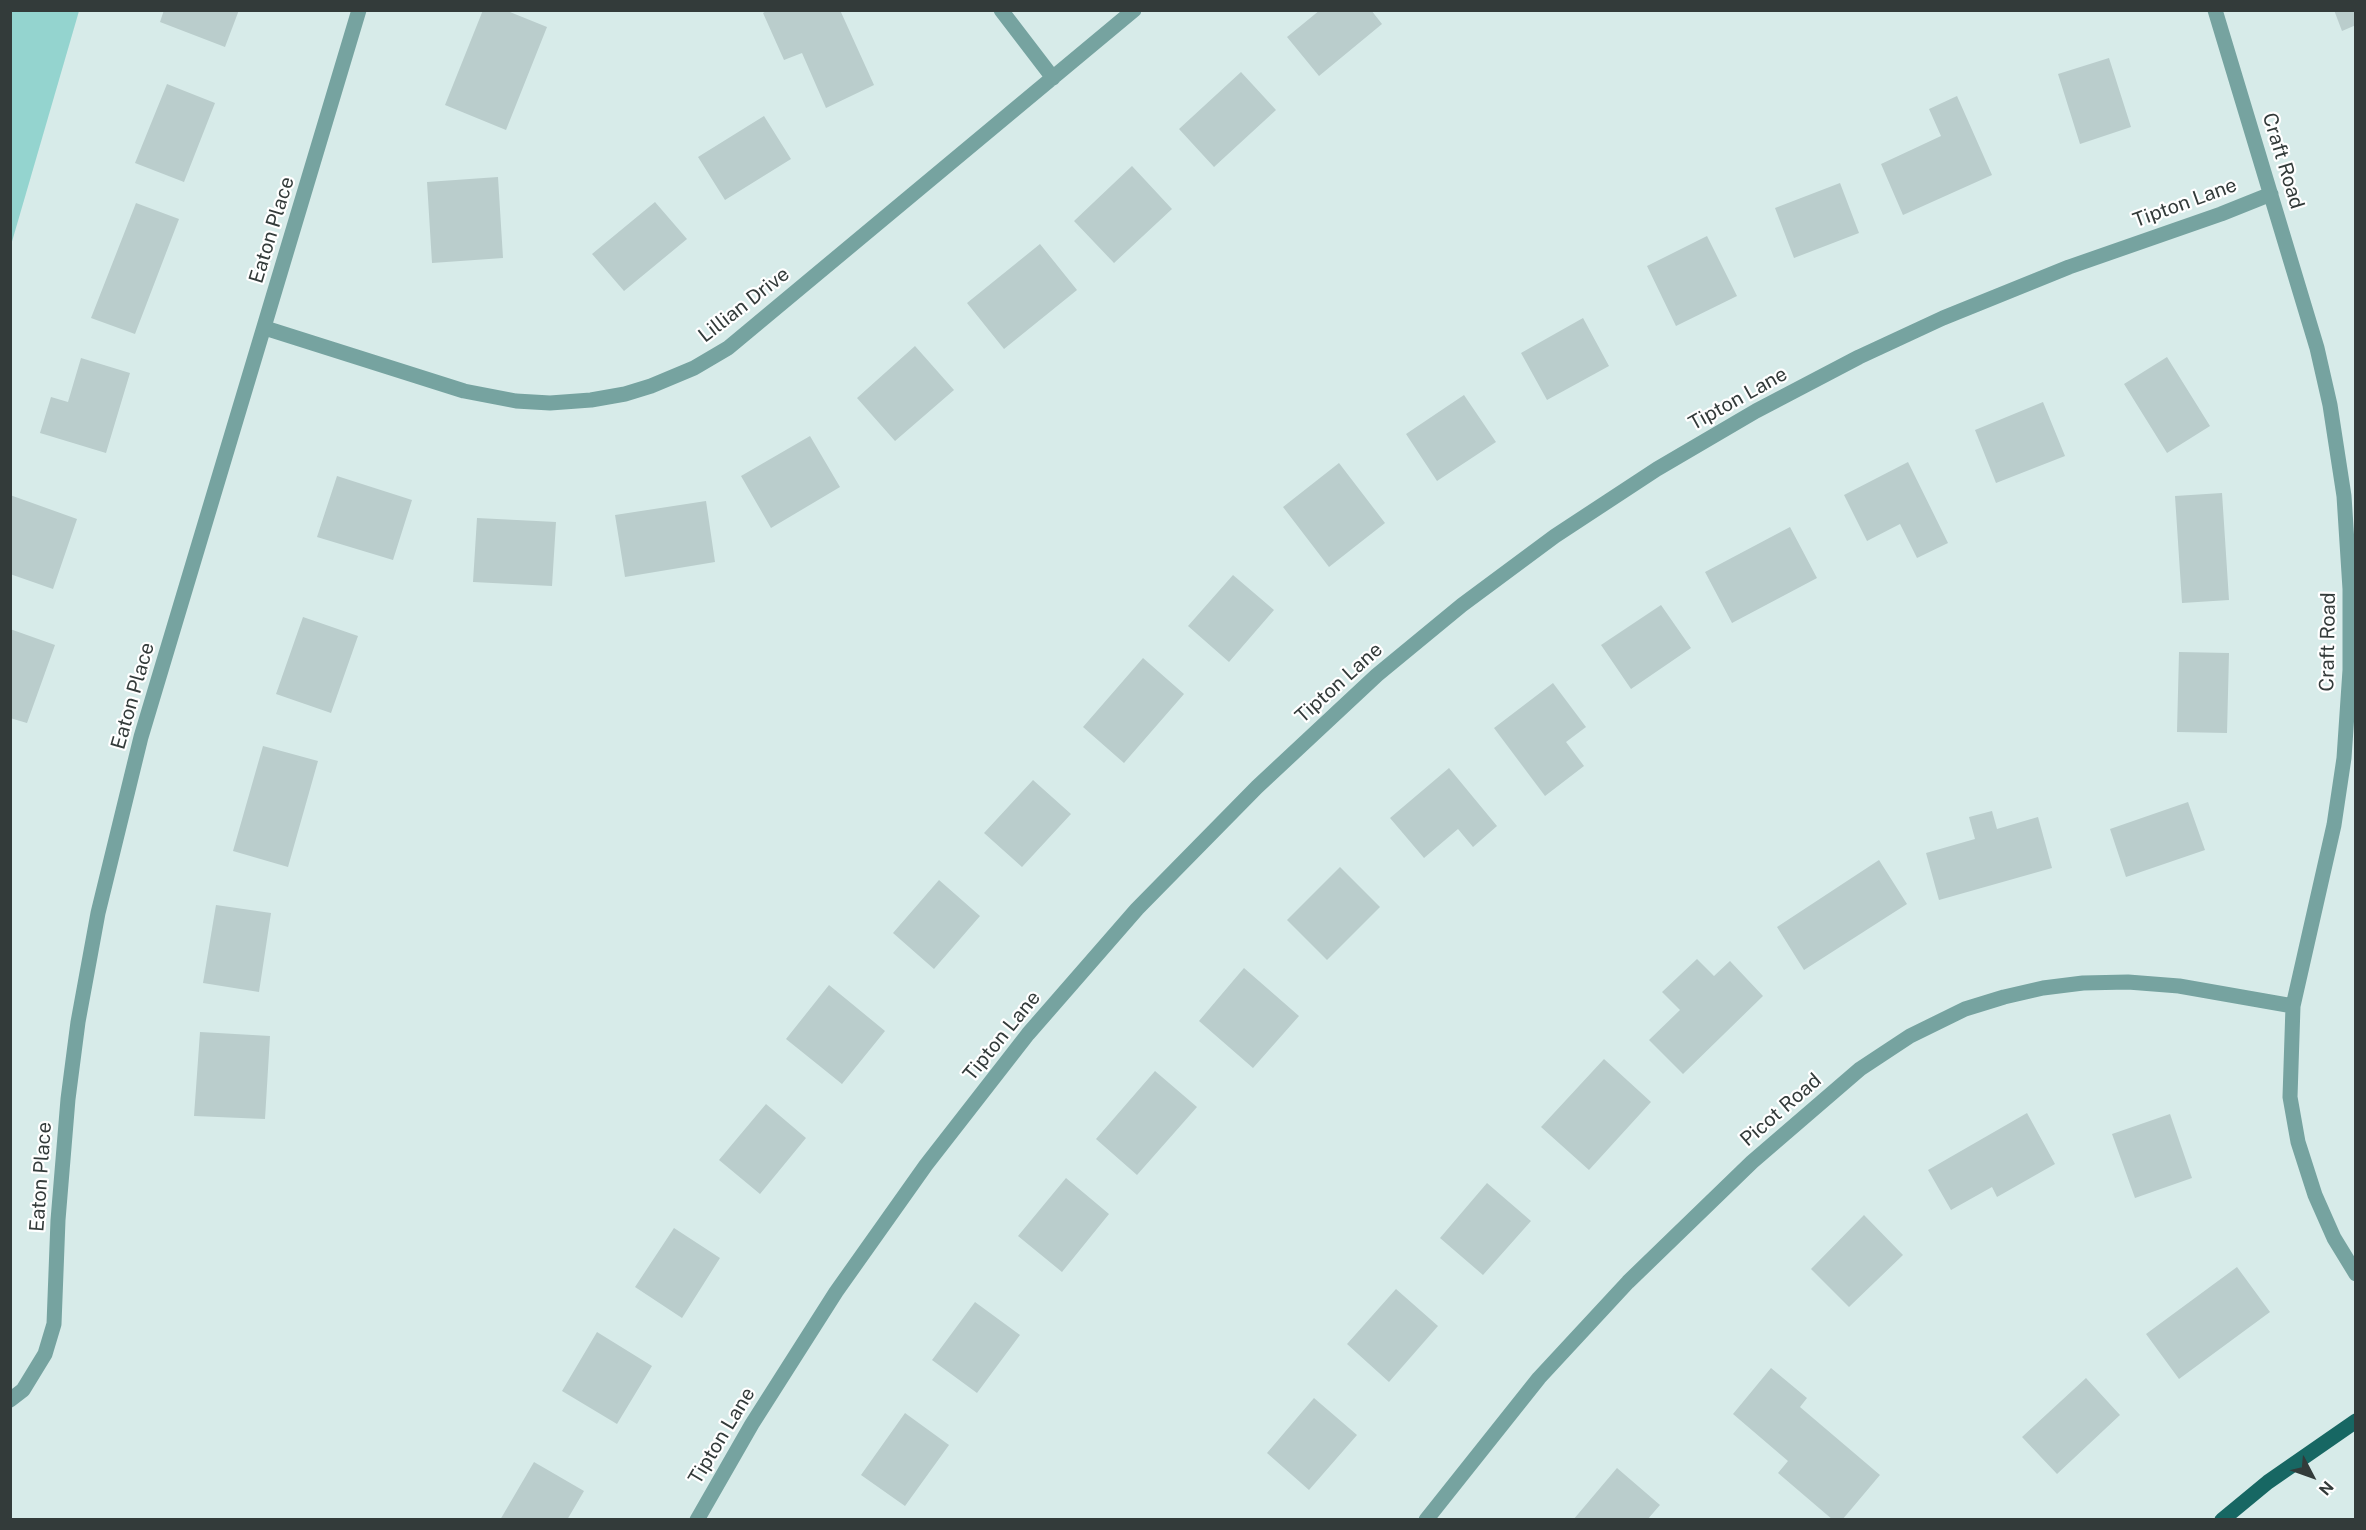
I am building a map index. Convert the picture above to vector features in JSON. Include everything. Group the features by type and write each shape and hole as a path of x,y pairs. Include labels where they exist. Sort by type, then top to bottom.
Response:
{"main road":[{"path":"2222,1520 2268,1482 2355,1421"}],"street":[{"name":"Eaton Place","path":"10,1400 23,1390 45,1354 54,1324 58,1220 68,1099 78,1022 98,913 141,737 359,10"},
{"path":"1001,10 1053,78"},
{"name":"Lillian Drive","path":"265,328 464,391 516,401 550,403 591,400 625,394 651,386 694,368 728,348 1134,10"},
{"name":"Craft Road","path":"2215,10 2317,348 2330,405 2344,496 2350,589 2350,670 2344,758 2334,825 2293,1006 2290,1097 2298,1142 2314,1194 2334,1238 2355,1274"},
{"name":"Tipton Lane","path":"697,1520 752,1424 836,1292 926,1165 1028,1034 1145,901 1257,787 1377,675 1462,605 1555,536 1657,469 1756,411 1859,357 1943,318 2069,267 2221,214 2271,194"},
{"name":"Picot Road","path":"1426,1520 1539,1378 1628,1282 1752,1162 1860,1070 1910,1036 1965,1010 2004,997 2043,988 2083,983 2128,982 2179,986 2293,1006"}],"shaded area":[{"path":"10,11 79,11 11,245"}],"building":[{"path":"164,10 239,10 225,47 160,22"},
{"path":"483,10 505,10 547,27 506,130 445,105"},
{"path":"768,10 840,10 874,85 826,108 802,53 784,60 763,13"},
{"path":"1320,10 1371,10 1382,24 1319,76 1287,37"},
{"path":"2334,10 2356,10 2356,25 2342,31"},
{"path":"2109,58 2131,127 2080,144 2058,74"},
{"path":"1241,72 1276,110 1214,167 1179,129"},
{"path":"167,84 215,103 184,182 135,163"},
{"path":"1957,96 1992,175 1903,215 1881,164 1941,136 1929,109"},
{"path":"764,116 791,159 725,200 698,157"},
{"path":"1132,166 1172,209 1114,263 1074,221"},
{"path":"498,177 503,258 432,263 427,182"},
{"path":"1840,183 1859,233 1794,258 1775,208"},
{"path":"655,202 687,239 624,291 592,254"},
{"path":"136,203 179,219 135,334 91,318"},
{"path":"1707,236 1737,296 1676,326 1647,266"},
{"path":"1040,244 1077,290 1004,349 967,303"},
{"path":"1583,318 1609,366 1547,400 1521,353"},
{"path":"915,346 954,390 895,441 857,398"},
{"path":"2167,357 2210,426 2167,453 2124,384"},
{"path":"81,358 130,373 106,453 40,433 51,397 68,402"},
{"path":"1464,395 1496,442 1437,481 1406,434"},
{"path":"2043,402 2065,456 1996,483 1975,430"},
{"path":"810,436 840,487 771,528 741,476"},
{"path":"1908,462 1948,543 1917,558 1900,524 1867,541 1844,495"},
{"path":"1339,463 1385,523 1329,567 1283,507"},
{"path":"337,476 412,500 393,560 317,537"},
{"path":"2222,493 2229,600 2182,603 2175,496"},
{"path":"10,495 77,519 53,589 10,574"},
{"path":"706,501 715,562 625,577 615,515"},
{"path":"477,518 556,522 552,586 473,582"},
{"path":"1790,527 1817,578 1732,623 1705,572"},
{"path":"1233,575 1274,610 1229,662 1188,626"},
{"path":"1661,605 1691,648 1631,689 1601,645"},
{"path":"303,617 358,636 331,713 276,694"},
{"path":"10,629 55,645 27,723 10,718"},
{"path":"2179,652 2229,653 2227,733 2177,732"},
{"path":"1143,658 1184,694 1124,763 1083,727"},
{"path":"1553,683 1586,727 1566,742 1584,766 1545,796 1494,728"},
{"path":"263,746 318,761 288,867 233,851"},
{"path":"1449,768 1497,826 1473,847 1458,829 1424,858 1390,818"},
{"path":"1033,780 1071,814 1022,867 984,833"},
{"path":"2188,802 2205,850 2126,877 2110,829"},
{"path":"1992,811 1997,829 2038,817 2052,868 1939,900 1926,853 1975,839 1969,817"},
{"path":"1879,860 1907,904 1804,970 1777,927"},
{"path":"1340,867 1380,907 1327,960 1287,920"},
{"path":"939,880 980,916 934,969 893,933"},
{"path":"216,905 271,913 259,992 203,983"},
{"path":"1697,959 1714,976 1730,961 1763,996 1683,1074 1649,1040 1680,1010 1662,992"},
{"path":"1244,968 1299,1016 1253,1068 1199,1021"},
{"path":"829,985 885,1031 842,1084 786,1039"},
{"path":"200,1032 270,1036 265,1119 194,1116"},
{"path":"1604,1059 1651,1102 1589,1170 1541,1127"},
{"path":"1155,1071 1197,1107 1137,1175 1096,1139"},
{"path":"766,1104 806,1138 760,1194 719,1160"},
{"path":"2027,1113 2055,1164 1997,1197 1992,1187 1951,1210 1928,1170"},
{"path":"2170,1114 2192,1178 2135,1198 2112,1134"},
{"path":"1066,1178 1109,1214 1062,1272 1018,1236"},
{"path":"1487,1183 1531,1221 1483,1275 1440,1238"},
{"path":"1864,1215 1903,1255 1849,1307 1811,1269"},
{"path":"674,1228 720,1258 682,1318 635,1287"},
{"path":"2237,1267 2270,1312 2179,1379 2146,1334"},
{"path":"1396,1289 1438,1326 1389,1382 1347,1344"},
{"path":"975,1302 1020,1335 977,1393 932,1360"},
{"path":"597,1332 652,1366 617,1424 562,1391"},
{"path":"1771,1368 1807,1398 1800,1407 1880,1475 1842,1520 1833,1520 1778,1473 1788,1461 1733,1414"},
{"path":"2086,1378 2120,1415 2057,1474 2022,1437"},
{"path":"1314,1398 1357,1435 1309,1490 1267,1453"},
{"path":"905,1413 949,1445 905,1506 861,1475"},
{"path":"534,1462 584,1491 567,1520 500,1520"},
{"path":"1617,1468 1660,1505 1647,1520 1573,1520"}]}
